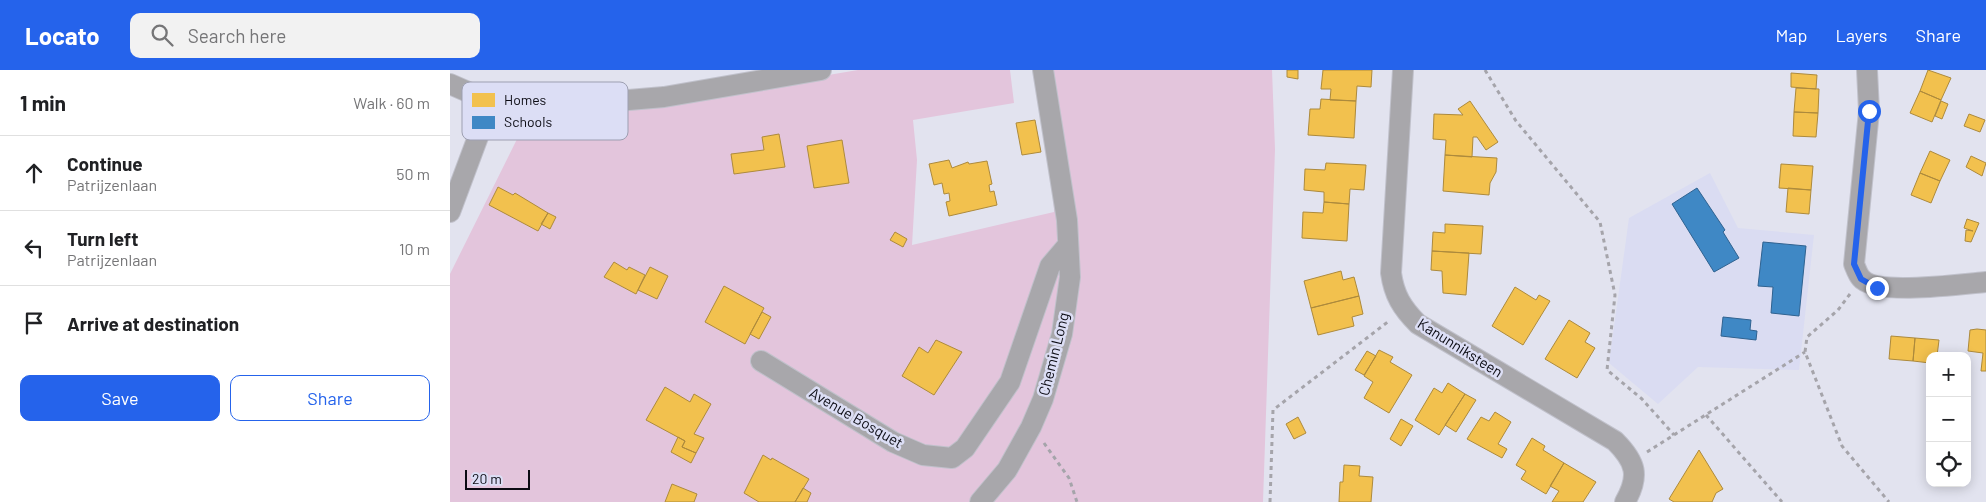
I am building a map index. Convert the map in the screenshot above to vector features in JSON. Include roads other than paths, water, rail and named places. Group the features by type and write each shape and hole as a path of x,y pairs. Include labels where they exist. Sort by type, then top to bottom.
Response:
{"street":[{"path":"628,100 664,97 821,70"},
{"name":"Chemin Long","path":"980,502 1007,470 1031,427 1043,399 1062,334 1070,276 1067,220 1043,70"},
{"name":"Kanunniksteen","path":"1403,70 1391,273 1393,288 1403,310 1418,324 1615,441 1629,455 1634,470 1632,489 1625,502"},
{"path":"1867,70 1869,111 1854,264 1861,279 1877,288 1938,287 1986,282"},
{"path":"450,84 462,89"},
{"path":"450,212 477,140"},
{"name":"Avenue Bosquet","path":"761,361 893,442 923,455 952,458 965,448 1010,382 1050,266 1067,246"}]}
